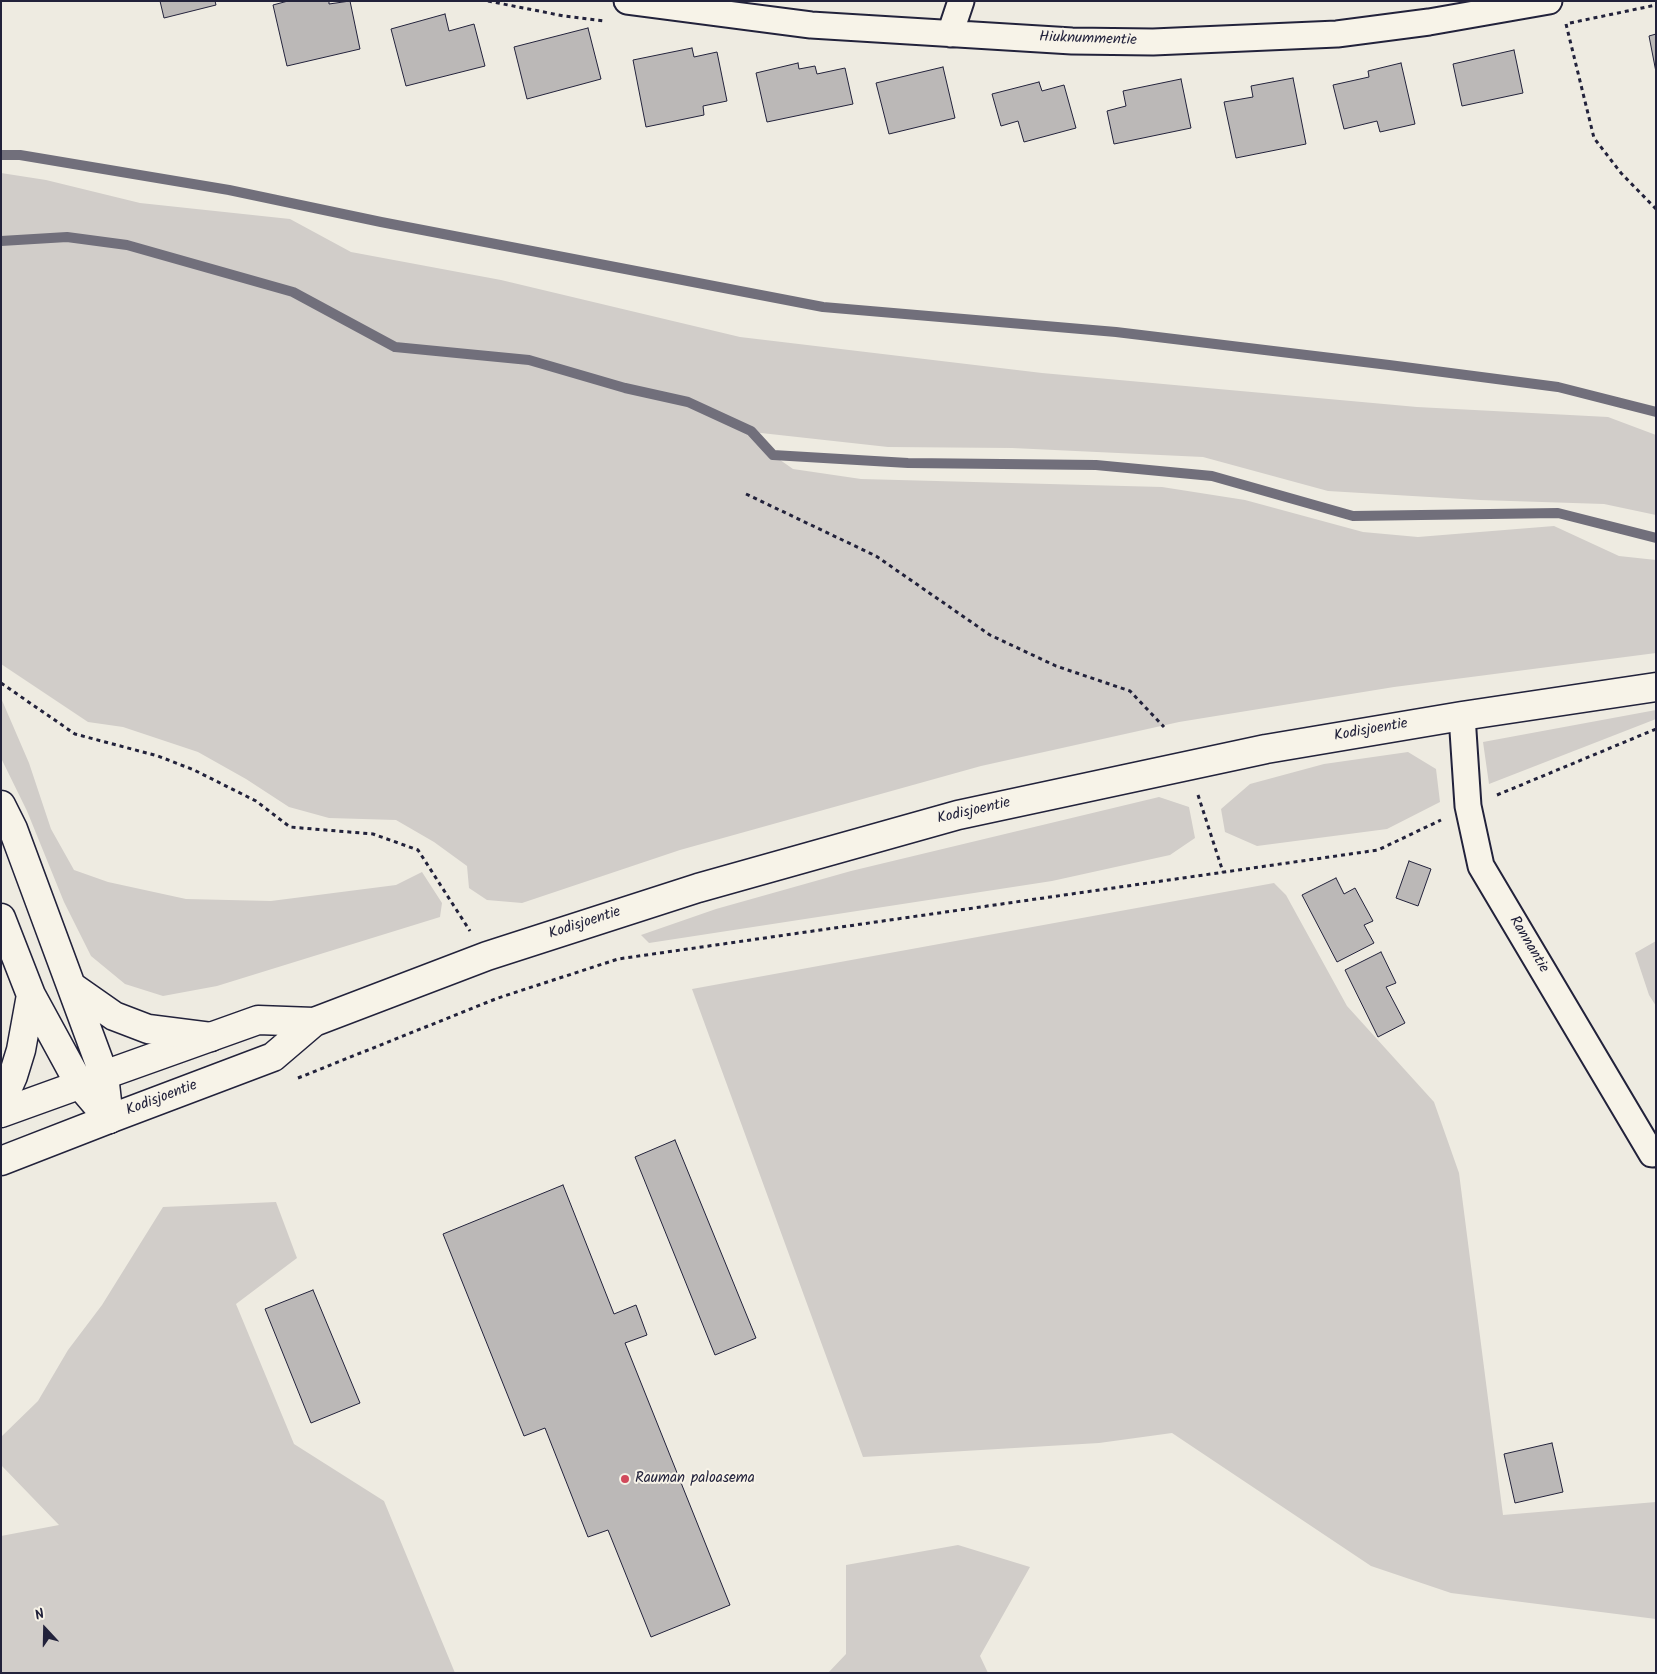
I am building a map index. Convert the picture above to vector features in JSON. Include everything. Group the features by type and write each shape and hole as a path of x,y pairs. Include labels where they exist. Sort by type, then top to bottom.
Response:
{"main road":[{"name":"Kodisjoentie","path":"1,1161 273,1058 314,1022 487,956 698,888 958,815 1266,749 1462,716 1656,687"},
{"path":"1,805 13,829 74,988 92,1080"},
{"path":"1,918 31,995 92,1080 109,1119"},
{"path":"74,988 114,1016 139,1026 210,1037"},
{"path":"1,1104 21,1050 31,995"},
{"name":"Kodisjoentie","path":"1,1113 258,1020 314,1022"}],"street":[{"name":"Hiuknummentie","path":"627,1 812,25 1072,41 1153,42 1284,38 1337,34 1429,22 1549,1"},
{"path":"950,34 961,1"},
{"name":"Rannantie","path":"1462,716 1468,806 1481,866 1652,1154"}],"path":[{"path":"1566,24 1594,138 1621,174 1656,209"},
{"path":"746,494 876,556 990,634 1056,666 1130,691 1164,727"},
{"path":"1,684 76,734 158,756 194,770 256,801 290,827 373,834 418,850 487,956"},
{"path":"293,1080 498,998 618,959 905,920 1378,850 1468,806 1656,729"},
{"path":"1198,795 1223,872"}],"shaded area":[{"path":"1,173 46,180 140,203 290,219 351,252 501,280 740,337 1042,373 1417,407 1608,417 1656,435 1656,515 1604,504 1480,500 1328,491 1203,457 1012,448 888,447 752,432 773,455 793,469 861,479 1162,487 1245,500 1363,532 1418,537 1554,526 1619,556 1656,560 1656,653 1394,687 1179,722 981,766 680,850 522,903 487,900 469,888 467,866 434,842 396,820 329,818 289,807 246,779 198,752 123,727 88,722 1,664"},
{"path":"1,698 29,763 51,829 74,870 108,882 186,899 271,901 396,885 422,872 442,903 440,917 217,986 163,996 125,984 91,956 64,902 27,811 1,758"},
{"path":"1656,710 1656,719 1489,784 1483,742"},
{"path":"1408,752 1436,769 1440,802 1387,829 1257,846 1225,832 1221,809 1250,784 1324,764"},
{"path":"1159,797 1189,807 1195,838 1170,855 1052,881 649,943 641,935 716,909 851,871"},
{"path":"1274,883 1286,895 1347,1006 1434,1102 1459,1173 1503,1515 1656,1502 1656,1619 1451,1593 1371,1566 1172,1433 1099,1443 863,1457 692,989"},
{"path":"1656,941 1656,1006 1649,995 1635,953"},
{"path":"276,1202 297,1258 236,1304 294,1444 384,1501 455,1673 1,1673 1,1536 59,1525 1,1465 1,1437 38,1401 68,1350 102,1305 163,1207"},
{"path":"958,1545 1030,1567 980,1656 988,1673 828,1673 846,1654 846,1565"}],"building":[{"path":"160,1 215,1 216,5 164,18"},
{"path":"288,1 329,1 329,4 350,1 360,49 287,66 273,5"},
{"path":"445,14 449,31 474,24 485,66 406,86 391,29"},
{"path":"588,28 601,79 527,99 514,47"},
{"path":"1656,34 1656,72 1649,36"},
{"path":"692,48 694,57 717,52 727,101 703,106 704,115 646,127 633,60"},
{"path":"1514,50 1523,93 1462,106 1453,64"},
{"path":"798,63 799,69 815,66 817,74 845,68 853,104 767,122 756,73"},
{"path":"1401,63 1415,124 1380,132 1377,121 1344,129 1333,85 1369,77 1368,71"},
{"path":"943,67 955,118 889,134 876,83"},
{"path":"1293,78 1306,144 1236,158 1224,102 1253,97 1251,86"},
{"path":"1181,79 1191,128 1114,144 1107,111 1126,106 1123,91"},
{"path":"1039,82 1042,91 1064,85 1076,128 1024,142 1018,121 1001,126 992,94"},
{"path":"1409,861 1431,869 1418,906 1396,898"},
{"path":"1336,878 1344,894 1355,888 1373,921 1364,925 1374,943 1337,962 1302,895"},
{"path":"1381,952 1396,983 1386,987 1405,1023 1378,1037 1345,970"},
{"path":"675,1140 756,1338 715,1355 635,1157"},
{"path":"563,1185 614,1314 636,1305 647,1335 625,1343 730,1605 651,1637 608,1530 588,1537 545,1428 524,1436 443,1234"},
{"path":"313,1290 360,1403 311,1423 265,1309"},
{"path":"1552,1443 1563,1492 1515,1503 1504,1454"}],"waterway":[{"path":"1,155 20,155 229,190 381,222 823,307 1116,332 1389,365 1558,387 1656,412"},
{"path":"1,241 67,237 127,245 293,292 395,347 529,360 625,388 688,402 751,431 773,455 908,463 1096,465 1212,476 1353,516 1558,513 1656,538"}],"place":[{"name":"Rauman paloasema","path":"625,1479"}]}
